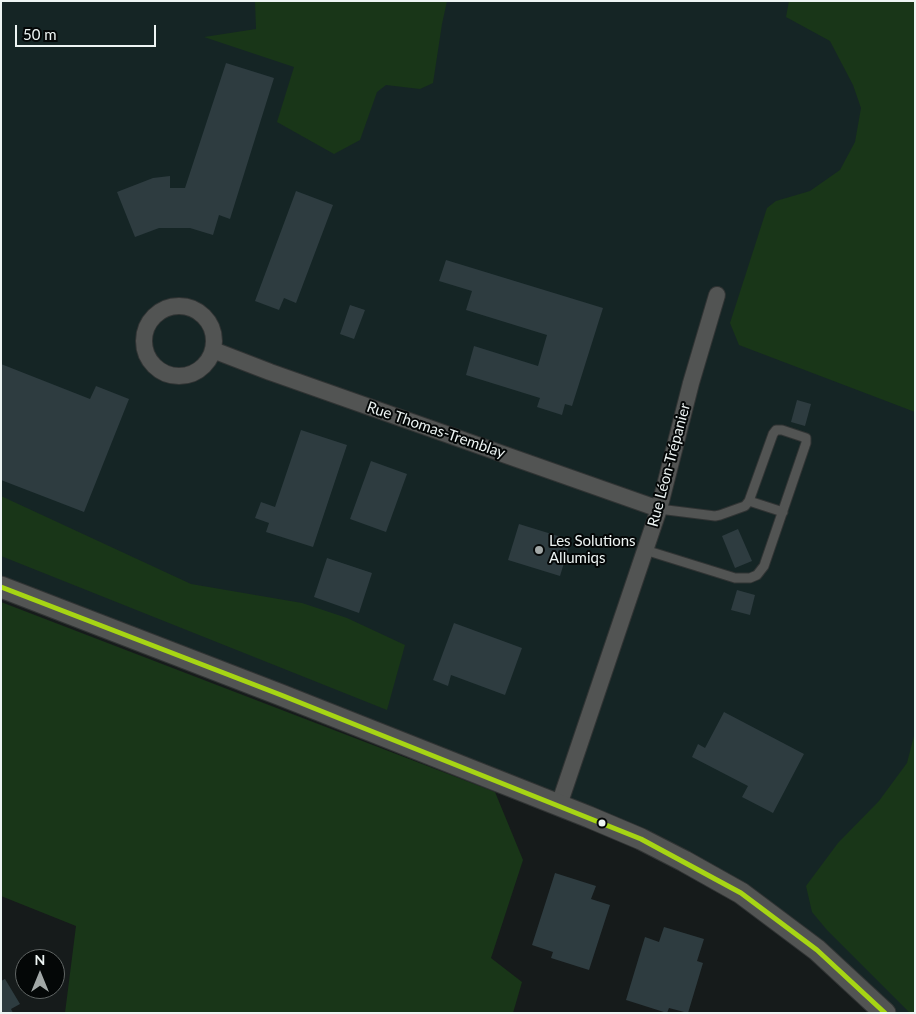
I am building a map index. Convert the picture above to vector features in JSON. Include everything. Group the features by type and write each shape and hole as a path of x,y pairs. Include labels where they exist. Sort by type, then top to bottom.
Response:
{"street":[{"name":"Rue Léon-Trépanier","path":"559,805 659,509 691,384 717,295"},
{"path":"185,306 198,311 209,322 214,336 213,350 206,363 195,372 180,376 166,374 154,366 146,353 144,339 148,324 157,313 170,307 185,306"},
{"name":"Rue Thomas-Tremblay","path":"213,350 270,372 659,509"},
{"path":"1,587 559,805 641,839 741,893 817,950 850,978 885,1013"}],"lane":[{"path":"645,550 735,578 750,578 757,575 764,566 806,443 806,438 782,430 776,430 749,501 745,506 720,515 659,509"},
{"path":"749,501 783,512"}],"shaded area":[{"path":"1,1 915,1 915,1013 885,1013 684,861 1,587"}],"green space":[{"path":"255,1 447,1 433,83 420,89 386,85 377,92 360,140 334,154 277,122 294,67 204,37 256,29"},
{"path":"789,1 915,1 915,412 739,345 730,323 767,208 776,201 810,191 840,170 855,142 861,108 853,85 830,41 786,17"},
{"path":"1,496 191,584 302,603 347,618 405,645 387,710 1,556"},
{"path":"1,602 495,792 523,860 491,958 522,982 513,1013 65,1013 76,926 1,896"},
{"path":"915,732 915,1013 910,1013 827,930 812,912 806,886 838,843 879,801 907,763"}],"building":[{"path":"226,63 274,78 230,219 219,215 213,235 190,228 159,228 135,237 117,192 153,178 170,176 170,188 185,188"},
{"path":"296,191 333,205 296,303 284,298 279,310 255,301"},
{"path":"446,260 603,308 572,406 565,404 562,415 537,407 540,398 466,375 474,346 538,366 547,335 466,310 472,291 439,281"},
{"path":"350,305 365,310 354,339 340,334"},
{"path":"1,364 90,399 96,386 129,399 84,512 1,480"},
{"path":"797,400 811,404 805,426 791,422"},
{"path":"301,430 347,445 313,547 266,532 269,523 255,518 261,502 275,507"},
{"path":"371,461 407,474 386,532 350,519"},
{"name":"Les Solutions Allumiqs","path":"519,524 571,540 560,576 508,560"},
{"path":"738,529 752,561 735,568 722,536"},
{"path":"327,558 372,573 359,613 314,597"},
{"path":"737,590 755,595 750,615 731,610"},
{"path":"454,623 522,648 505,695 451,675 448,686 433,680"},
{"path":"724,712 804,754 773,813 742,797 748,786 692,757 698,744 705,748"},
{"path":"555,873 596,886 591,899 610,905 589,970 551,958 553,952 532,945"},
{"path":"664,927 704,939 697,961 703,963 688,1013 669,1008 667,1013 626,1000 645,937 659,942"},
{"path":"5,979 15,999 20,1004 11,1009 13,1013 1,1013 1,981"}],"transit line":[{"path":"1,587 281,695 641,839 741,893 817,950 885,1013"}],"place":[{"name":"Les Solutions Allumiqs","path":"539,550"}]}
